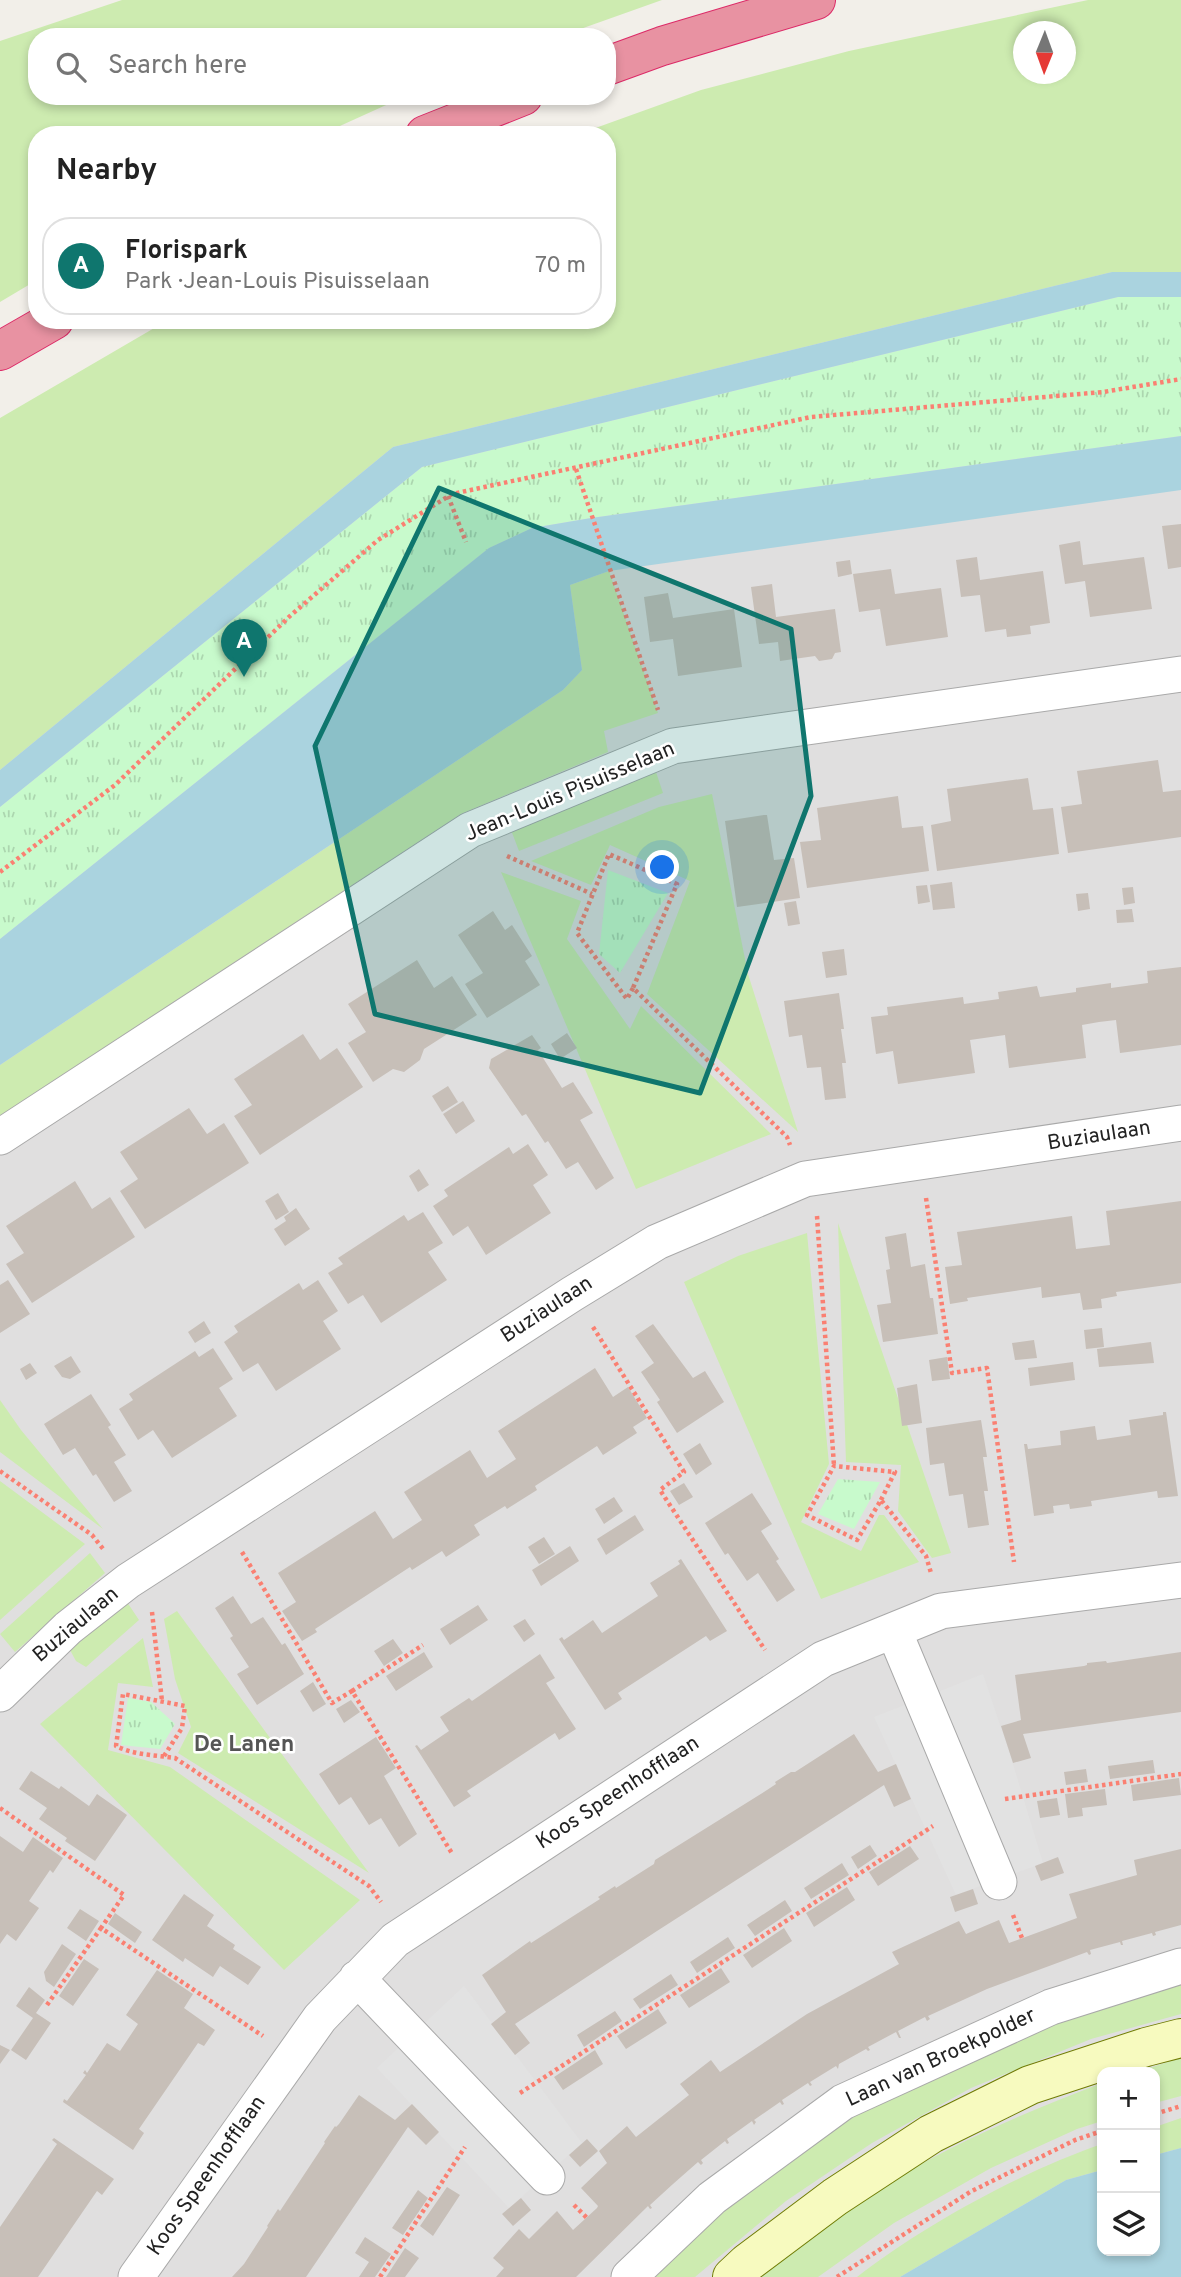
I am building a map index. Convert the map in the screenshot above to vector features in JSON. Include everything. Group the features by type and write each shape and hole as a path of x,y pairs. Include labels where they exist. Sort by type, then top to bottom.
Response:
{"highway":[{"path":"616,63 662,46 816,0"},
{"path":"448,126 500,105"},
{"path":"0,351 38,329"}],"main road":[{"path":"732,2277 835,2197 931,2134 1030,2085 1181,2038"}],"street":[{"name":"Jean-Louis Pisuisselaan","path":"0,1137 470,830 673,746 1181,674"},
{"name":"Buziaulaan","path":"0,1695 68,1628 128,1581 657,1242 805,1179 1181,1123"},
{"name":"Koos Speenhofflaan","path":"136,2277 320,2018 395,1940 405,1933 823,1659 942,1611 1181,1580"},
{"path":"894,1631 999,1882"},
{"name":"Laan van Broekpolder","path":"629,2277 712,2198 843,2102 1051,2007 1181,1966"},
{"path":"357,1978 547,2176"}],"path":[{"path":"0,872 115,785 290,616 379,540 448,496 811,417 1103,392 1181,379"},
{"path":"576,469 613,582 673,746"},
{"path":"448,496 466,542"},
{"path":"492,821 508,858 593,894"},
{"path":"609,854 677,884 633,988 627,999 577,933 609,854"},
{"path":"633,988 787,1137 805,1179 817,1216 834,1466 807,1515 858,1541 895,1472 834,1466"},
{"path":"921,1163 952,1373 987,1368 1019,1601"},
{"path":"572,1294 684,1472 660,1490 787,1683"},
{"path":"881,1500 926,1556 942,1611"},
{"path":"223,1520 332,1703 423,1646"},
{"path":"352,1692 474,1888"},
{"path":"164,1756 182,1728 185,1706 123,1694 116,1746 125,1751 175,1758 369,1886 405,1933"},
{"path":"380,2277 487,2114 967,1805 1181,1774"},
{"path":"0,1808 124,1895 47,2005"},
{"path":"101,1928 293,2055"},
{"path":"1160,2113 1181,2106"},
{"path":"837,2277 970,2192 1075,2140 1097,2133"}],"highlighted area":[{"path":"439,488 791,629 811,796 700,1093 375,1014 315,746"}],"shaded area":[{"path":"1181,113 1181,2277 0,2277 0,600 587,329 616,329 616,317"},
{"path":"983,1674 1043,1863 956,1895 874,1717"},
{"path":"464,1986 582,2143 509,2208 377,2068"}],"green space":[{"path":"122,0 662,0 583,28 39,28"},
{"path":"1088,0 1181,0 1181,272 1112,272 393,447 0,770 0,418 153,329 616,329 616,126 601,126 701,90 849,51"},
{"path":"28,32 28,105 386,105 340,126 28,126 28,285 0,302 0,41"},
{"path":"1118,297 1181,297 1181,436 532,528 489,548 0,939 0,807 422,467"},
{"path":"609,571 658,713 604,731 608,752 461,814 0,1116 0,1065 563,690 582,670 570,585"},
{"path":"656,772 663,793 519,851 511,830"},
{"path":"712,794 748,974 798,1132 647,994 690,881 610,845 591,885 531,861 659,807"},
{"path":"608,870 668,893 620,973 599,954"},
{"path":"501,872 581,901 567,939 630,1029 641,1006 771,1134 636,1189"},
{"path":"838,1223 951,1553 932,1558 898,1511 901,1465 846,1462"},
{"path":"807,1233 829,1464 801,1522 861,1551 879,1515 884,1515 919,1562 821,1599 684,1282 738,1256"},
{"path":"0,1400 21,1430 103,1529 0,1452"},
{"path":"838,1479 880,1482 854,1529 818,1514"},
{"path":"0,1481 85,1544 0,1620"},
{"path":"90,1553 105,1573 15,1652 0,1634"},
{"path":"127,1602 139,1620 86,1667 76,1661 70,1650"},
{"path":"177,1611 369,1873 178,1753 191,1727 175,1679 164,1619"},
{"path":"143,1638 153,1687 118,1683 108,1750 170,1767 360,1900 284,1970 40,1724"},
{"path":"128,1698 151,1702 175,1724 160,1749 121,1745"},
{"path":"1181,1980 1181,2014 1091,2039 971,2088 872,2143 786,2201 695,2277 647,2277 715,2213 873,2100 969,2052"},
{"path":"1181,2058 1181,2096 1160,2102 1160,2067 1152,2067"},
{"path":"1097,2085 1097,2123 991,2168 894,2223 818,2277 762,2277 841,2215 915,2167"},
{"path":"1181,2118 1181,2148 1160,2154 1160,2125"},
{"path":"1097,2146 1097,2171 1066,2180 900,2277 857,2277 943,2219 1007,2184"}],"water":[{"path":"1112,272 1181,272 1181,297 1118,297 422,467 0,807 0,770 393,447"},
{"path":"1181,436 1181,490 609,571 570,585 582,670 563,690 0,1065 0,939 489,548 532,528 591,518"},
{"path":"1181,2148 1181,2277 900,2277 1066,2180 1097,2171 1097,2256 1160,2256 1160,2154"}],"building":[{"path":"1181,524 1181,567 1168,569 1162,526"},
{"path":"1080,541 1083,565 1144,557 1152,609 1090,617 1085,581 1065,584 1059,545"},
{"path":"977,557 980,580 1043,571 1050,623 1030,626 1031,634 1007,637 1006,629 985,632 980,595 961,597 956,560"},
{"path":"850,560 852,574 838,577 836,562"},
{"path":"891,569 895,594 941,588 948,637 886,646 880,609 859,612 853,574"},
{"path":"772,584 776,617 835,609 841,652 835,653 832,659 819,661 815,656 780,661 778,642 759,644 751,587"},
{"path":"668,593 673,618 734,609 742,667 678,676 673,639 650,642 644,597"},
{"path":"1158,760 1163,792 1181,790 1181,837 1068,853 1061,807 1082,804 1077,771"},
{"path":"1028,778 1033,810 1053,808 1059,854 937,871 931,825 951,821 947,789"},
{"path":"898,796 902,828 923,826 929,871 807,888 800,842 821,840 817,808"},
{"path":"767,815 774,860 794,858 800,898 737,907 725,821"},
{"path":"952,882 955,908 933,910 930,885"},
{"path":"927,885 930,902 918,904 916,886"},
{"path":"1133,887 1135,903 1124,905 1122,888"},
{"path":"1088,893 1090,909 1078,911 1076,894"},
{"path":"796,901 800,924 788,926 784,903"},
{"path":"1132,909 1134,922 1117,923 1116,910"},
{"path":"493,911 505,930 512,925 532,956 525,961 540,985 487,1018 465,984 483,973 458,935"},
{"path":"844,949 847,975 826,978 822,952"},
{"path":"417,960 434,988 452,976 477,1015 424,1049 420,1060 404,1072 393,1069 373,1082 348,1043 366,1032 348,1004"},
{"path":"1181,967 1181,1045 1120,1053 1116,1020 1099,1022 1082,1025 1086,1058 1009,1068 1005,1035 970,1040 975,1073 898,1084 893,1051 876,1054 871,1017 888,1015 887,1007 963,997 964,1004 999,999 998,992 1037,986 1040,997 1111,983 1111,988 1148,983 1147,971"},
{"path":"839,993 844,1029 841,1029 846,1063 842,1063 846,1098 825,1100 821,1067 807,1068 802,1035 789,1037 784,1001"},
{"path":"567,1033 577,1048 560,1059 551,1044"},
{"path":"303,1034 320,1060 337,1048 363,1087 260,1155 234,1116 252,1105 234,1079"},
{"path":"532,1035 541,1048 538,1050 562,1088 573,1082 593,1113 580,1120 614,1178 596,1190 578,1162 566,1169 526,1114 522,1116 489,1068 491,1059"},
{"path":"448,1086 458,1102 442,1112 432,1096"},
{"path":"463,1101 475,1121 456,1134 443,1114"},
{"path":"189,1108 207,1134 224,1123 249,1163 145,1229 120,1191 138,1179 120,1152"},
{"path":"528,1144 548,1175 533,1185 551,1213 486,1255 468,1226 453,1236 433,1206 448,1196 444,1190 509,1147 513,1154"},
{"path":"419,1169 429,1185 418,1192 409,1176"},
{"path":"75,1181 92,1209 110,1197 135,1237 32,1303 6,1264 24,1253 6,1226"},
{"path":"278,1193 289,1212 276,1220 265,1201"},
{"path":"1181,1201 1181,1283 1116,1292 1117,1296 1101,1299 1102,1308 1083,1310 1080,1293 1042,1298 1041,1287 967,1298 968,1301 950,1304 945,1267 962,1265 957,1232 1072,1216 1076,1249 1110,1245 1106,1211"},
{"path":"296,1208 310,1229 285,1246 274,1229 286,1221 284,1217"},
{"path":"423,1212 443,1243 428,1252 447,1280 381,1323 363,1295 348,1304 328,1273 343,1264 338,1258 404,1215 408,1221"},
{"path":"906,1233 911,1267 925,1264 938,1334 883,1342 877,1305 891,1303 885,1237"},
{"path":"8,1280 30,1314 0,1333 0,1285"},
{"path":"318,1280 338,1311 323,1321 341,1349 276,1391 258,1363 243,1372 224,1342 238,1332 234,1326 299,1283 303,1290"},
{"path":"204,1321 211,1333 195,1343 188,1332"},
{"path":"653,1324 693,1378 705,1371 724,1402 677,1433 657,1402 660,1400 641,1372 654,1363 635,1336"},
{"path":"1102,1328 1104,1347 1086,1349 1084,1330"},
{"path":"1034,1340 1037,1358 1015,1360 1012,1343"},
{"path":"1151,1342 1154,1363 1099,1367 1097,1349"},
{"path":"213,1348 233,1379 219,1388 237,1416 172,1458 153,1430 138,1440 119,1409 133,1400 129,1394 195,1351 199,1357"},
{"path":"71,1356 81,1372 70,1379 62,1377 54,1366"},
{"path":"947,1357 950,1379 932,1381 929,1360"},
{"path":"1073,1362 1075,1380 1030,1386 1028,1368"},
{"path":"30,1363 37,1373 26,1380 20,1369"},
{"path":"595,1368 613,1397 628,1387 647,1418 633,1427 637,1433 603,1455 597,1446 535,1486 537,1490 474,1525 480,1535 446,1557 442,1551 412,1570 410,1567 315,1629 317,1632 302,1641 282,1611 296,1602 278,1573 375,1511 393,1539 422,1520 404,1492 470,1450 487,1478 516,1459 498,1431"},
{"path":"917,1384 922,1423 902,1426 897,1388"},
{"path":"91,1394 126,1455 114,1462 132,1491 114,1502 75,1448 63,1455 44,1424"},
{"path":"1163,1412 1166,1412 1178,1496 1158,1498 1157,1491 1091,1501 1092,1506 1070,1509 1069,1504 1053,1506 1054,1513 1034,1516 1024,1444 1027,1444 1028,1449 1061,1445 1060,1431 1095,1426 1097,1440 1131,1435 1129,1420 1163,1415"},
{"path":"981,1420 987,1457 983,1457 989,1525 968,1528 963,1494 949,1496 944,1463 930,1465 926,1428"},
{"path":"700,1443 712,1464 696,1475 683,1454"},
{"path":"684,1483 693,1497 679,1505 670,1491"},
{"path":"752,1493 772,1524 761,1531 795,1590 777,1602 758,1573 747,1581 728,1553 725,1555 705,1523"},
{"path":"614,1497 623,1511 604,1524 595,1509"},
{"path":"635,1515 644,1530 606,1555 597,1539"},
{"path":"544,1537 555,1554 539,1564 528,1547"},
{"path":"570,1546 579,1561 541,1586 532,1570"},
{"path":"681,1559 727,1631 710,1641 706,1636 618,1693 622,1699 605,1710 559,1639 562,1637 564,1640 593,1620 602,1633 658,1596 650,1583 680,1564 678,1561"},
{"path":"233,1596 251,1624 263,1617 282,1645 285,1643 304,1674 257,1705 237,1674 249,1667 215,1608"},
{"path":"478,1605 488,1620 450,1645 440,1629"},
{"path":"525,1619 535,1634 524,1642 513,1626"},
{"path":"393,1639 403,1653 384,1666 374,1651"},
{"path":"424,1652 433,1667 396,1691 386,1676"},
{"path":"1181,1652 1181,1712 1023,1734 1031,1758 1013,1763 1001,1726 1021,1720 1015,1675"},
{"path":"540,1654 555,1678 546,1683 576,1729 559,1740 555,1733 467,1791 471,1796 454,1807 415,1746 421,1750 449,1731 440,1717 469,1698 472,1701"},
{"path":"313,1682 326,1704 313,1712 300,1691"},
{"path":"351,1700 360,1712 344,1723 336,1709"},
{"path":"854,1734 878,1772 896,1764 911,1799 894,1807 884,1785 657,1931 515,2024 530,2043 515,2055 491,2024 506,2012 482,1975 530,1941 531,1943 600,1899 598,1897 615,1886 616,1888 654,1864 655,1860 767,1790 776,1784 775,1782"},
{"path":"376,1737 396,1768 384,1776 417,1834 399,1847 381,1818 369,1825 351,1797 339,1805 319,1774"},
{"path":"1153,1760 1155,1773 1110,1779 1108,1766"},
{"path":"1086,1769 1088,1782 1066,1785 1064,1772"},
{"path":"31,1771 59,1789 61,1786 89,1806 97,1794 127,1815 95,1861 39,1819 47,1808 19,1789"},
{"path":"1179,1778 1181,1795 1133,1801 1131,1785"},
{"path":"1105,1789 1107,1805 1082,1808 1083,1816 1068,1818 1065,1794"},
{"path":"1057,1798 1060,1815 1040,1818 1037,1801"},
{"path":"0,1836 23,1852 33,1837 63,1858 53,1873 50,1870 29,1901 39,1908 16,1941 7,1934 0,1944"},
{"path":"870,1845 877,1856 858,1869 851,1857"},
{"path":"910,1846 919,1859 878,1886 869,1872"},
{"path":"1181,1849 1181,1925 1155,1932 1156,1935 1153,1936 1152,1933 1122,1941 1123,1945 1120,1942 1090,1950 1089,1955 1087,1952 987,1989 928,2016 930,2019 927,2021 925,2017 898,2031 901,2038 896,2032 868,2047 870,2050 866,2049 839,2064 838,2069 836,2066 810,2082 812,2085 808,2083 782,2100 784,2104 780,2102 754,2120 754,2125 752,2121 727,2139 729,2143 725,2141 701,2160 701,2165 698,2162 650,2205 652,2208 648,2206 576,2277 496,2277 504,2268 493,2258 519,2229 529,2239 557,2211 573,2230 597,2208 581,2188 607,2163 599,2151 627,2126 636,2137 689,2095 680,2084 711,2060 720,2072 807,2014 899,1964 892,1952 959,1921 966,1934 999,1920 1009,1943 1077,1918 1069,1894 1137,1875 1134,1860"},
{"path":"1058,1857 1064,1873 1041,1881 1035,1866"},
{"path":"842,1863 849,1875 811,1899 804,1888"},
{"path":"847,1887 855,1900 814,1927 806,1913"},
{"path":"973,1889 978,1904 955,1912 950,1897"},
{"path":"184,1894 214,1915 207,1926 235,1945 233,1949 261,1967 248,1985 220,1966 213,1977 185,1958 183,1962 152,1940"},
{"path":"785,1900 792,1911 755,1936 747,1925"},
{"path":"80,1909 99,1921 86,1941 67,1928"},
{"path":"115,1913 142,1932 135,1943 108,1924"},
{"path":"784,1928 792,1941 752,1968 743,1955"},
{"path":"728,1937 735,1948 697,1973 690,1962"},
{"path":"62,1944 76,1954 54,1987 46,1981 44,1972"},
{"path":"84,1959 99,1969 73,2006 59,1996"},
{"path":"721,1968 730,1982 689,2008 680,1995"},
{"path":"157,1970 193,1994 184,2008 215,2030 204,2046 198,2043 139,2129 144,2133 133,2150 63,2102 64,2099 67,2101 86,2075 83,2073 85,2070 87,2073 107,2043 120,2051 138,2024 126,2015"},
{"path":"671,1974 678,1985 640,2009 633,1999"},
{"path":"29,1987 45,2000 36,2013 51,2023 26,2060 11,2050 33,2018 16,2006"},
{"path":"658,2009 667,2023 626,2049 617,2036"},
{"path":"615,2011 622,2021 584,2047 577,2035"},
{"path":"0,2045 10,2050 0,2064"},
{"path":"595,2050 603,2064 563,2090 554,2077"},
{"path":"359,2095 395,2120 412,2104 439,2132 426,2145 408,2127 306,2277 232,2277 244,2264 278,2209 280,2211 324,2142"},
{"path":"54,2138 114,2179 102,2195 97,2191 38,2277 0,2277 0,2227 57,2144 52,2140"},
{"path":"587,2139 598,2151 580,2167 569,2155"},
{"path":"447,2187 460,2195 433,2236 420,2226"},
{"path":"418,2190 428,2198 403,2235 392,2228"},
{"path":"521,2198 531,2210 513,2226 502,2214"},
{"path":"365,2237 391,2254 375,2277 359,2277 369,2262 355,2253"},
{"path":"405,2248 419,2258 405,2277 386,2277"}],"place":[{"name":"Florispark","path":"244,677"}],"district":[{"name":"De Lanen","path":"244,1745"}]}
